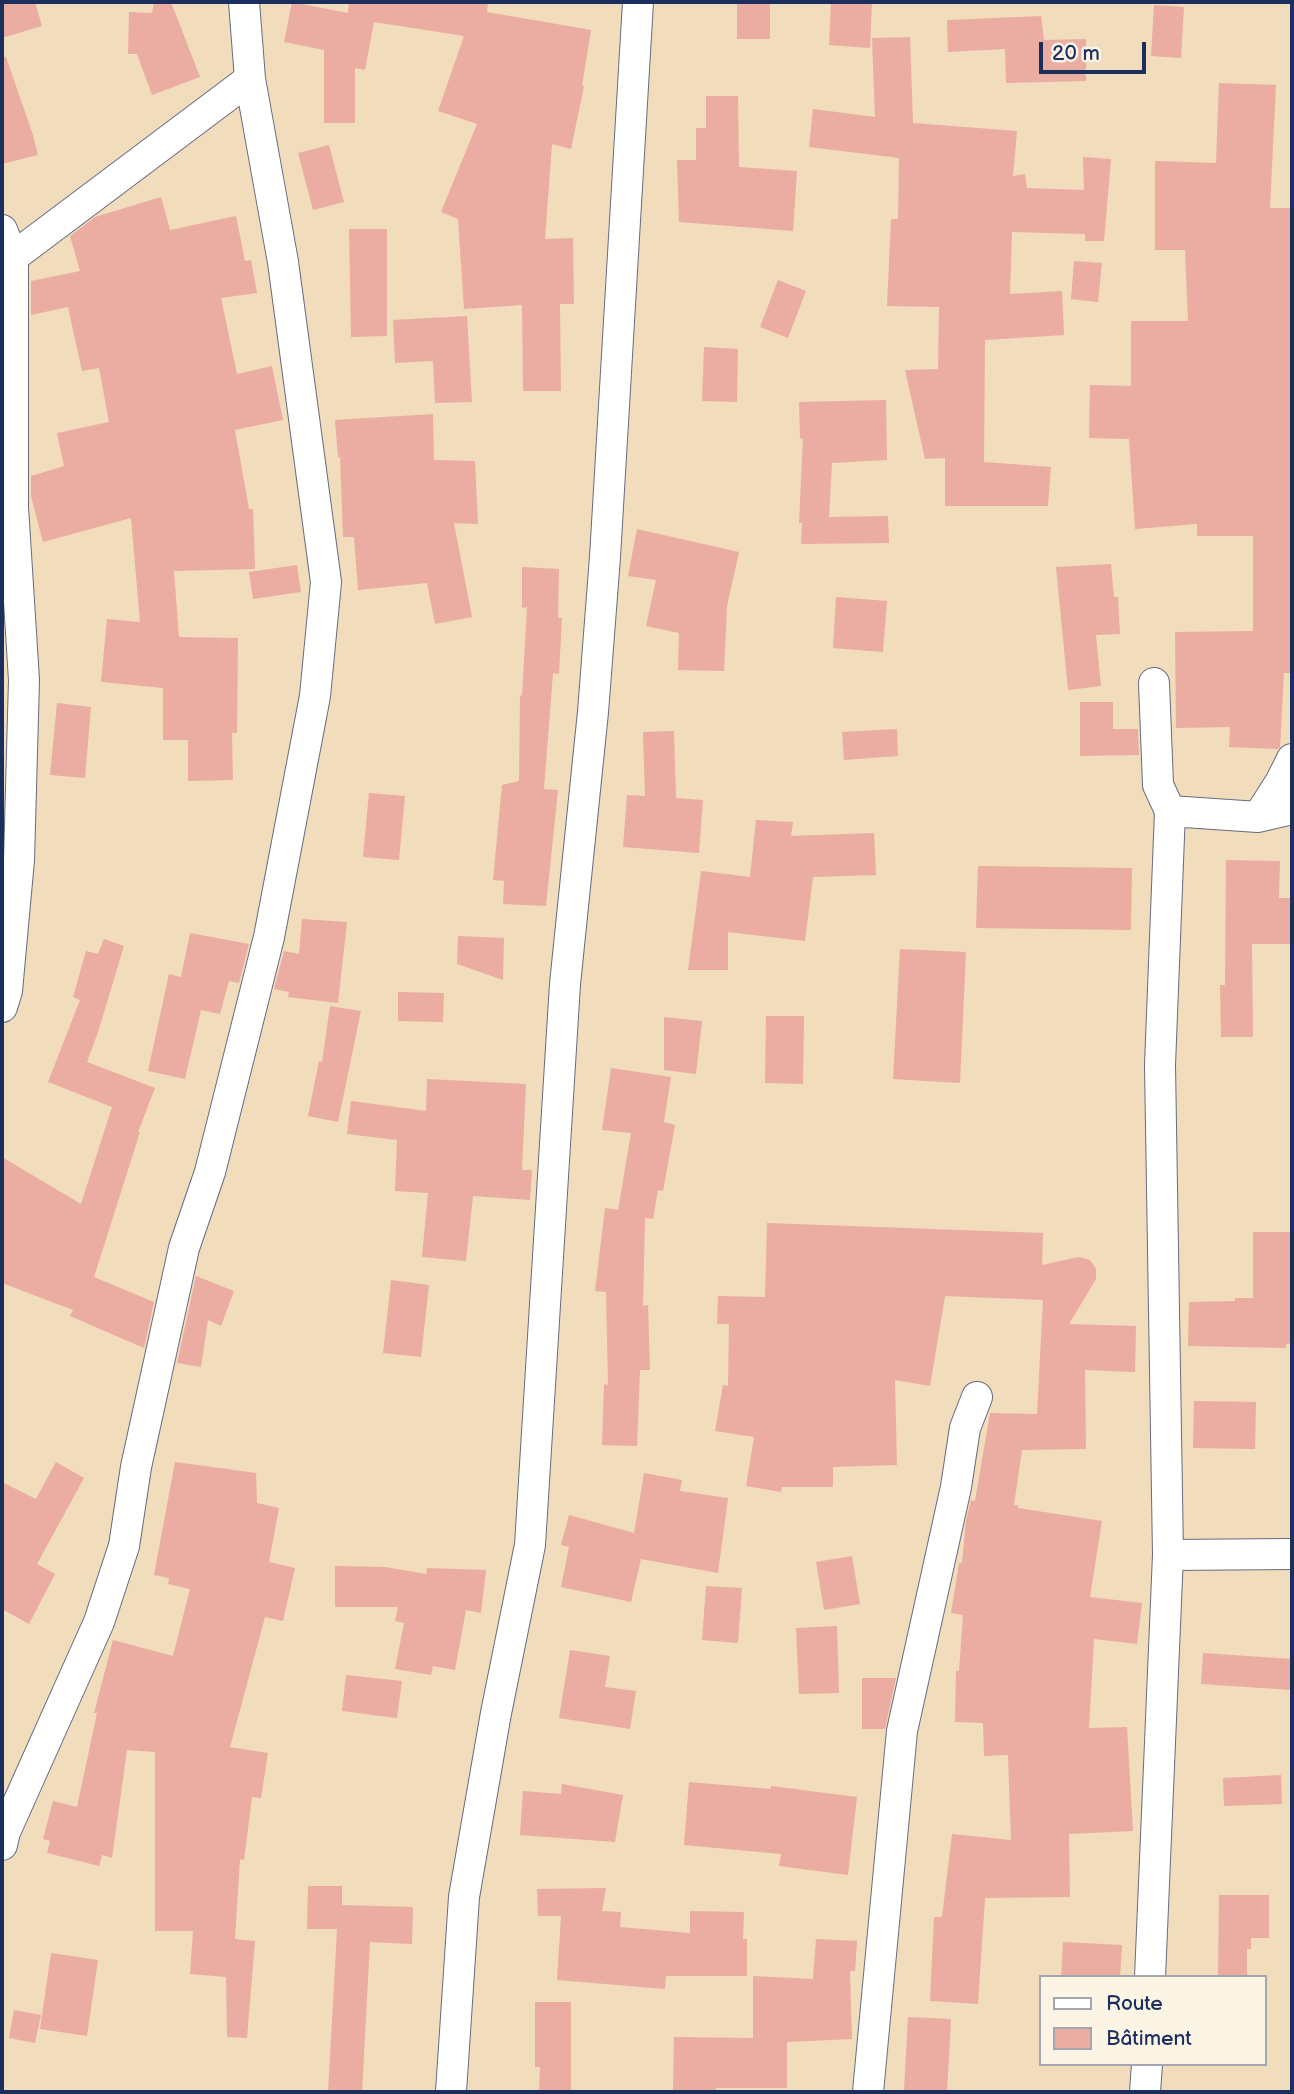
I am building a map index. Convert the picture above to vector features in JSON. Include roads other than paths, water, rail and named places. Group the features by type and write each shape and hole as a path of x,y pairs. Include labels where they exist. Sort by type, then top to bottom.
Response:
{"street":[{"path":"2,1845 5,1832 99,1622 124,1546 136,1467 184,1248 210,1172 269,937 315,696 326,582 283,262 250,79 244,2"},
{"path":"451,2092 464,1896 496,1713 530,1545 565,984 593,712 604,570 638,2"},
{"path":"2,1007 7,991 19,860 23,680 13,507 7,244 250,79"},
{"path":"1150,1975 1168,1555 1160,1065 1170,811 1158,785 1154,683"},
{"path":"1258,817 1292,759"},
{"path":"1170,811 1258,817 1292,809"},
{"path":"869,2092 902,1731 956,1487 965,1429 977,1397"},
{"path":"1168,1555 1292,1554"},
{"path":"1146,2092 1147,2066"}]}
